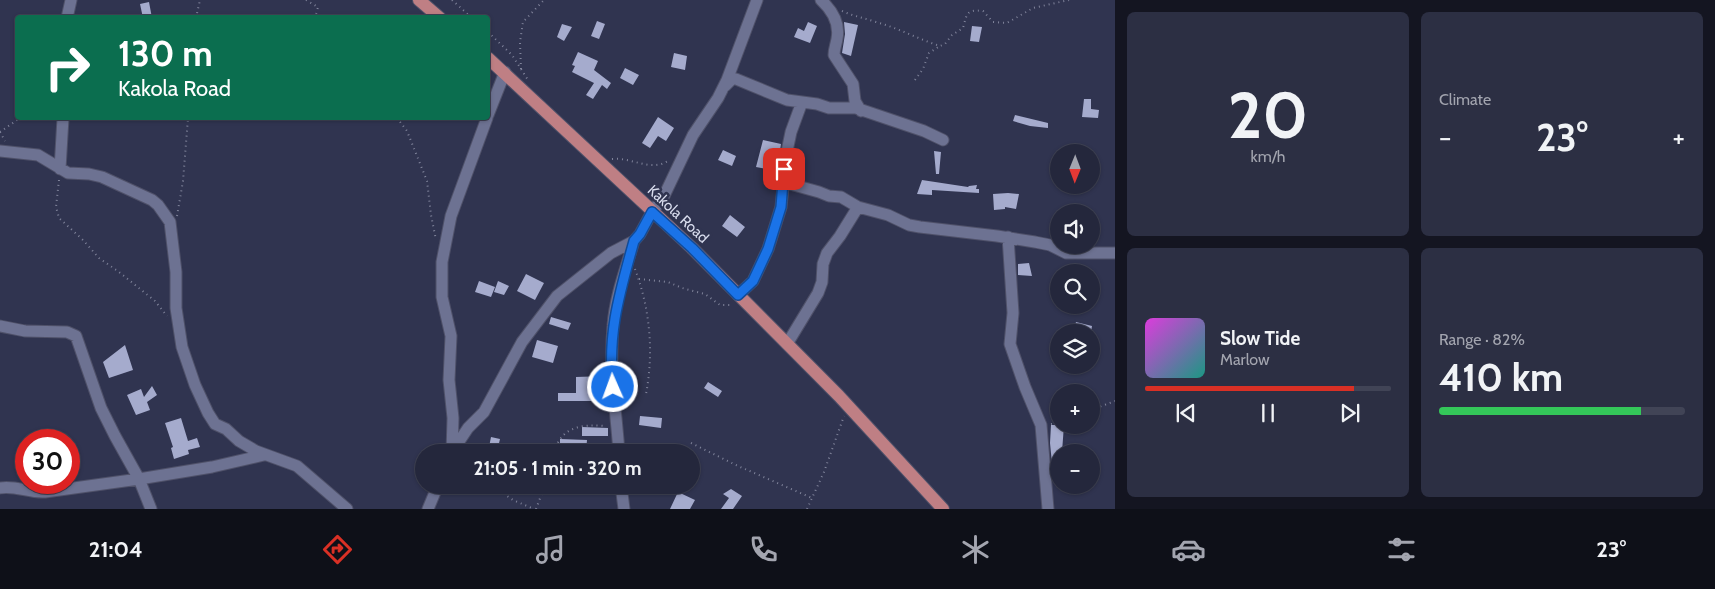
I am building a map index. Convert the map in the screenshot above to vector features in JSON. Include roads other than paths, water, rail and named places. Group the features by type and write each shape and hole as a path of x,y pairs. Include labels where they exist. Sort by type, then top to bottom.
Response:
{"main road":[{"path":"419,0 436,15"},
{"name":"Kakola Road","path":"490,60 692,248 846,403 943,509"}],"street":[{"path":"68,15 71,0"},
{"path":"457,444 468,428 484,412 522,342 557,296 611,253 634,241 640,234 652,212 664,196 685,150 724,87 757,0"},
{"path":"822,1 830,8 838,23 838,38 834,55 854,84 855,101 861,111"},
{"path":"490,109 505,72"},
{"path":"724,87 732,79 736,79 787,100 829,108 849,108 861,111 924,131 943,140"},
{"path":"738,295 753,281 766,255 781,207 791,132 802,102"},
{"path":"60,169 62,120"},
{"path":"452,444 453,418 449,380 451,336 442,297 442,262 451,216 486,120"},
{"path":"0,152 38,155 68,173 102,177 152,200 167,216 172,229 176,272 176,308 182,347 195,385 208,413 215,424 229,431 250,448 296,466 347,509"},
{"path":"783,182 829,196 841,197 858,207 888,215 920,227 1008,237 1050,246 1066,253 1115,253"},
{"path":"787,344 818,294 822,282 823,264 827,253 858,207"},
{"path":"1008,237 1013,313 1010,344 1041,425 1048,509"},
{"path":"619,444 611,375 613,325 634,241"},
{"path":"0,326 25,331 67,332 76,336 102,408 139,479 151,509"},
{"path":"0,488 8,487 38,492 139,479 264,455"},
{"path":"428,509 434,494"},
{"path":"622,494 624,509"}]}
